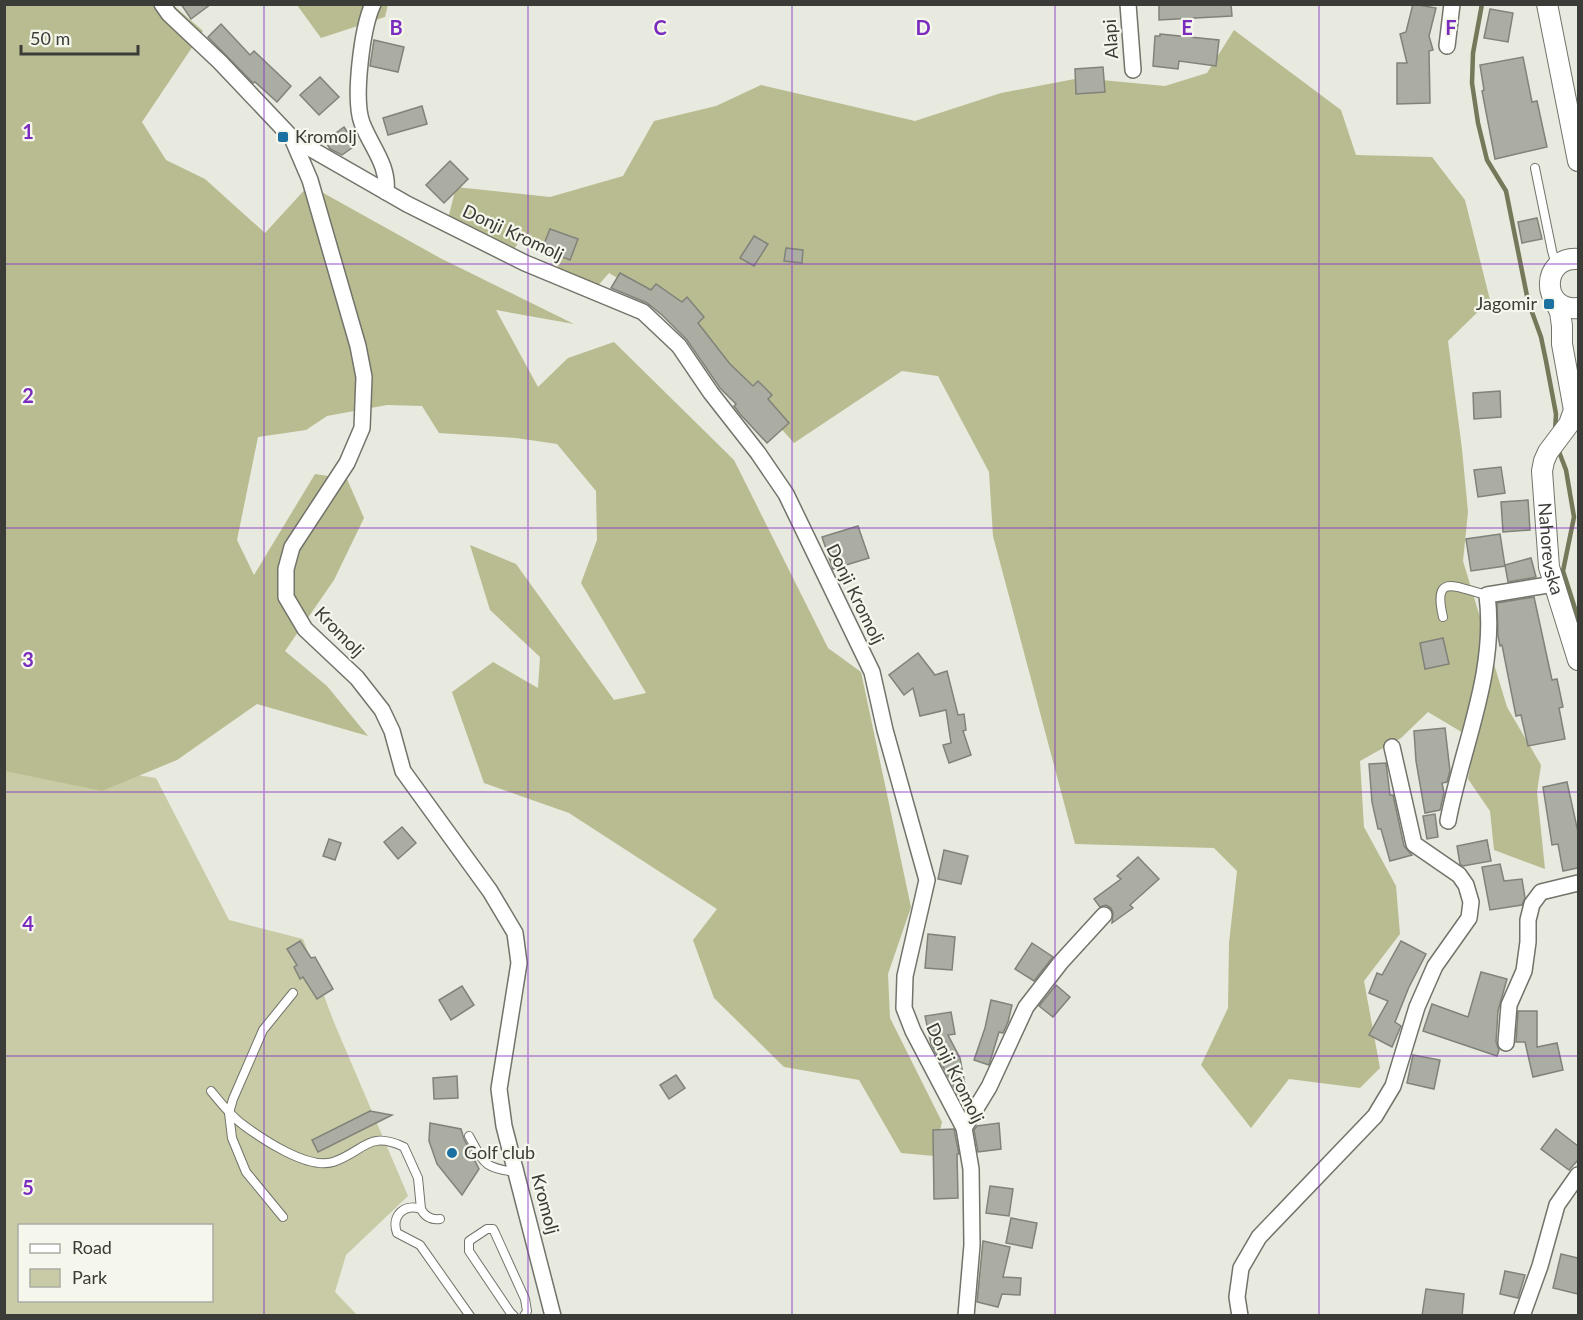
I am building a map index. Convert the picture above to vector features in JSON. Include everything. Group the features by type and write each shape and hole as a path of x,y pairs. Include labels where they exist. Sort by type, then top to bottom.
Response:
{"street":[{"name":"Kromolj","path":"162,4 169,14 220,62 292,138 310,180 358,346 364,377 362,428 347,463 292,546 286,570 286,597 305,629 357,678 382,710 392,731 404,771 490,891 515,933 519,963 499,1089 504,1126 553,1316"},
{"path":"373,4 362,41 358,102 362,123 374,144 387,181 386,192"},
{"name":"Alapi","path":"1128,4 1133,70"},
{"path":"1447,45 1452,4"},
{"path":"1547,4 1578,161"},
{"name":"Donji Kromolj","path":"292,138 407,204 525,263 643,312 680,346 711,393 758,453 786,495 872,672 885,730 927,880 905,976 904,1008 913,1031 963,1128 971,1169 972,1245 966,1316"},
{"path":"1572,260 1550,278 1550,284 1560,312 1562,344 1576,409"},
{"path":"1553,297 1562,306 1578,309"},
{"path":"1562,326 1578,309"},
{"name":"Nahorevska","path":"1576,409 1569,424 1548,452 1542,471 1549,567 1578,660"},
{"path":"1448,821 1480,698 1488,650 1487,595 1554,584"},
{"path":"1240,1316 1237,1297 1241,1268 1259,1237 1375,1116 1393,1086 1417,1007 1435,966 1469,918 1471,902 1466,885 1459,875 1414,844 1392,747"},
{"path":"1506,1043 1509,1005 1524,970 1528,920 1532,904 1541,892 1578,883"},
{"path":"963,1128 989,1087 1026,1007 1061,962 1104,915"},
{"path":"1522,1316 1540,1266 1557,1205 1578,1175"}],"lane":[{"path":"1535,168 1552,251 1572,260"},
{"path":"1443,617 1440,592 1443,588 1450,585 1487,595"},
{"path":"283,1217 246,1172 232,1138 229,1113 263,1030 293,993"},
{"path":"211,1091 241,1124 291,1154 319,1164 332,1162 378,1139 389,1140 404,1147 418,1178 421,1209 426,1216 435,1220 440,1219"},
{"path":"470,1136 484,1163 498,1170 516,1172"},
{"path":"421,1209 410,1207 400,1212 395,1222 397,1233 420,1245 470,1316"},
{"path":"514,1316 469,1251 469,1241 487,1229 493,1229 525,1299 527,1311 524,1316"}],"green space":[{"path":"4,5 173,5 203,31 142,122 166,160 205,179 265,233 309,185 440,258 574,324 496,310 538,387 568,358 614,342 734,460 828,648 861,672 911,907 888,974 890,1018 942,1122 934,1156 901,1153 859,1080 784,1067 714,998 693,940 717,909 569,813 484,783 452,692 493,662 538,688 540,657 490,610 470,545 516,564 614,700 646,693 581,583 597,540 596,491 557,444 516,438 439,433 422,406 387,405 327,416 306,430 258,437 237,540 254,575 315,474 347,479 364,518 334,580 285,651 327,686 368,736 257,704 177,760 102,791 5,771"},
{"path":"297,5 388,5 385,17 321,38"},
{"path":"1234,30 1341,110 1356,155 1432,157 1465,200 1490,300 1448,341 1468,512 1463,561 1507,707 1541,765 1537,792 1545,869 1494,850 1490,811 1468,779 1475,740 1428,712 1401,738 1360,761 1364,827 1396,886 1400,934 1364,981 1380,1068 1360,1088 1289,1079 1251,1128 1201,1065 1228,1008 1229,943 1237,871 1214,848 1075,844 993,536 989,472 938,376 902,371 794,443 736,378 692,322 609,273 588,297 560,281 556,251 524,235 509,256 446,227 456,187 550,197 623,176 654,121 716,106 761,85 915,121 1001,93 1080,78 1165,86 1207,73"},
{"path":"5,755 156,778 229,920 303,939 333,1020 408,1196 346,1255 335,1292 357,1315 5,1316"}],"building":[{"path":"181,4 211,4 191,19"},
{"path":"1159,4 1231,4 1232,16 1159,20"},
{"path":"1413,4 1436,8 1429,36 1433,50 1429,51 1430,103 1397,104 1397,63 1407,63 1400,34 1406,32"},
{"path":"1490,9 1513,13 1508,42 1484,38"},
{"path":"221,24 250,55 254,51 291,86 277,102 255,82 253,83 208,37"},
{"path":"1160,34 1219,40 1216,66 1179,61 1178,69 1153,66 1155,36 1160,36"},
{"path":"374,40 404,47 398,72 370,66"},
{"path":"1523,57 1532,102 1537,101 1547,147 1495,159 1482,91 1484,90 1480,65"},
{"path":"1103,67 1105,92 1076,94 1075,69"},
{"path":"320,77 339,97 319,115 300,95"},
{"path":"422,106 427,124 388,135 383,118"},
{"path":"344,127 356,145 342,155 330,149 325,141"},
{"path":"450,161 468,179 444,203 426,185"},
{"path":"1537,218 1542,239 1522,243 1518,222"},
{"path":"550,229 578,239 570,260 542,249"},
{"path":"754,236 768,244 754,266 740,258"},
{"path":"786,248 803,250 802,263 784,261"},
{"path":"620,273 651,290 656,284 682,302 687,297 704,317 698,323 730,364 753,386 758,381 772,395 768,399 789,423 767,443 740,414 734,406 736,404 720,388 687,340 662,315 647,303 611,288"},
{"path":"1500,391 1501,417 1474,419 1473,393"},
{"path":"1501,467 1505,493 1478,497 1474,470"},
{"path":"1528,500 1530,530 1503,532 1501,502"},
{"path":"858,526 869,558 833,569 822,537"},
{"path":"1500,534 1505,566 1471,571 1466,539"},
{"path":"1531,558 1536,577 1508,582 1505,565"},
{"path":"1534,597 1552,680 1557,679 1563,707 1559,708 1565,739 1528,746 1521,715 1516,716 1502,645 1500,646 1497,603"},
{"path":"1443,638 1449,664 1425,669 1420,643"},
{"path":"918,653 935,675 947,671 958,715 964,714 966,730 963,731 971,755 949,763 943,745 951,743 946,710 920,716 913,688 904,695 889,675"},
{"path":"1445,728 1450,771 1447,782 1442,783 1444,793 1440,810 1425,813 1416,761 1414,731"},
{"path":"1386,763 1390,795 1393,795 1404,846 1412,855 1390,861 1381,829 1378,829 1372,802 1369,764"},
{"path":"1567,782 1578,832 1578,868 1563,871 1558,844 1552,845 1543,787"},
{"path":"1435,814 1438,837 1427,839 1423,816"},
{"path":"402,827 416,843 398,859 384,842"},
{"path":"329,839 341,843 335,860 323,856"},
{"path":"1487,840 1491,861 1463,866 1460,864 1457,846"},
{"path":"944,850 968,856 961,884 938,879"},
{"path":"1138,857 1159,879 1130,905 1133,908 1112,923 1111,908 1106,905 1100,907 1094,899 1121,879 1117,876"},
{"path":"1500,864 1504,881 1522,879 1525,898 1522,905 1490,910 1482,867"},
{"path":"928,934 955,937 952,970 925,968"},
{"path":"300,941 311,958 315,957 333,989 317,999 303,977 300,979 294,967 297,965 287,949"},
{"path":"1401,941 1426,954 1395,1022 1401,1026 1392,1047 1369,1035 1388,1001 1369,993 1377,973 1382,975"},
{"path":"1032,943 1053,957 1034,981 1015,969"},
{"path":"1481,972 1507,979 1498,1011 1496,1042 1499,1050 1497,1056 1423,1031 1432,1004 1468,1017"},
{"path":"1056,985 1070,997 1053,1017 1039,1006"},
{"path":"462,986 474,1005 451,1020 439,1000"},
{"path":"991,1000 1012,1005 1003,1033 999,1032 989,1065 974,1060 985,1028"},
{"path":"1518,1011 1537,1011 1537,1047 1557,1043 1563,1070 1533,1077 1525,1042 1516,1042"},
{"path":"951,1012 955,1034 948,1035 960,1058 966,1090 958,1095 931,1044 925,1016"},
{"path":"1413,1055 1440,1060 1434,1089 1407,1083"},
{"path":"676,1075 685,1088 669,1099 660,1085"},
{"path":"457,1076 458,1098 434,1099 433,1078"},
{"path":"370,1111 392,1115 318,1152 312,1140"},
{"name":"Golf club","path":"430,1123 461,1129 479,1169 462,1195 437,1164 429,1141"},
{"path":"999,1123 1001,1149 978,1152 974,1130 977,1126"},
{"path":"954,1129 959,1154 957,1154 958,1198 934,1199 933,1130"},
{"path":"1556,1129 1578,1146 1578,1160 1569,1170 1541,1149"},
{"path":"990,1186 1013,1189 1009,1216 986,1213"},
{"path":"1011,1218 1037,1223 1032,1248 1006,1243"},
{"path":"983,1241 1010,1247 1003,1277 1021,1278 1020,1295 1002,1294 998,1307 977,1302"},
{"path":"1561,1254 1578,1258 1578,1294 1553,1288"},
{"path":"1505,1271 1525,1275 1518,1298 1500,1294"},
{"path":"1426,1289 1464,1294 1462,1316 1422,1316"}],"waterway":[{"path":"1482,4 1473,53 1472,83 1478,123 1487,160 1506,191 1528,301 1541,337 1546,361 1556,414 1555,432"},
{"path":"1558,449 1566,470 1574,517 1563,571 1578,618"}],"place":[{"name":"Kromolj","path":"283,137"},
{"name":"Jagomir","path":"1549,304"},
{"name":"Golf club","path":"452,1153"}]}
